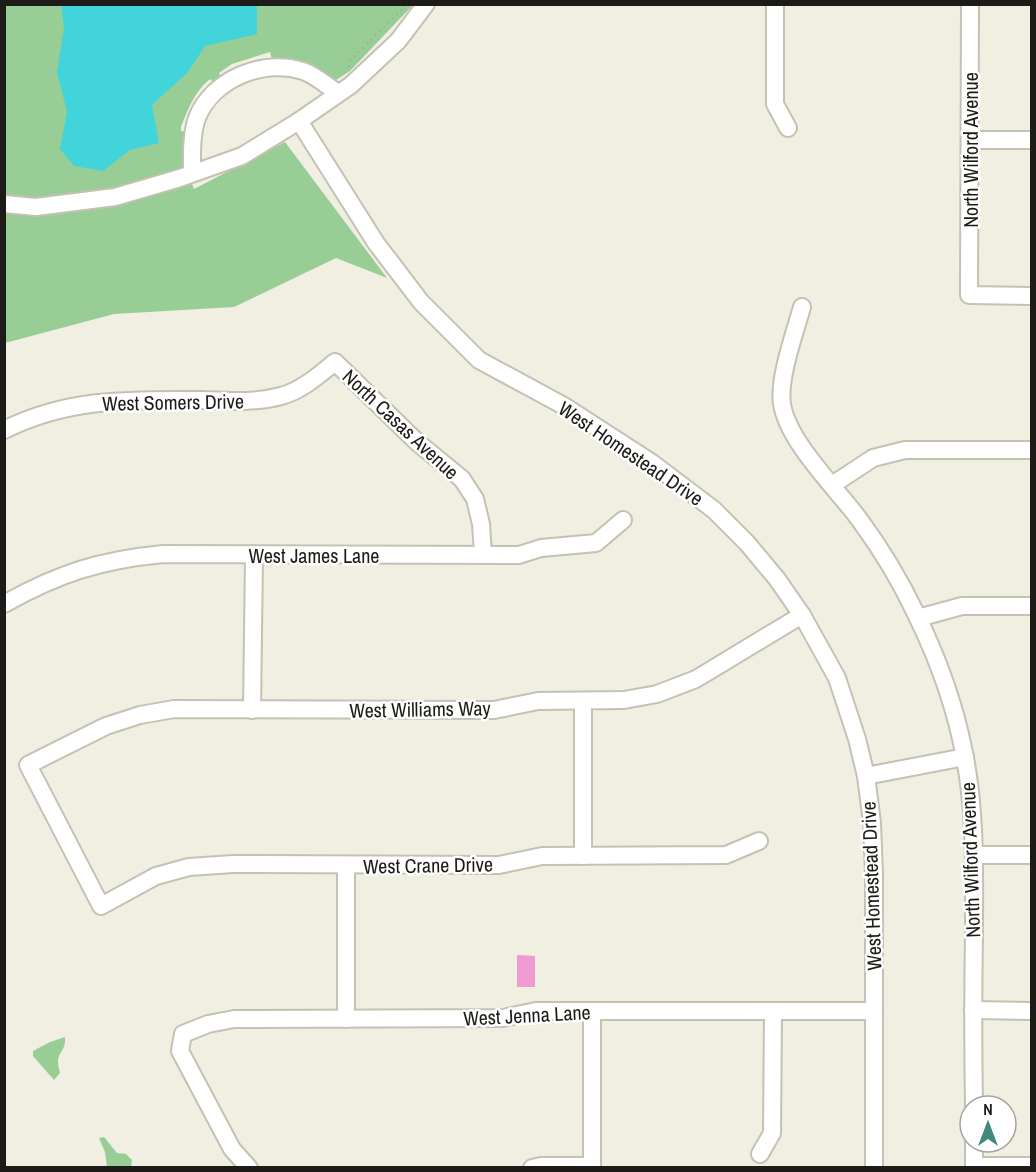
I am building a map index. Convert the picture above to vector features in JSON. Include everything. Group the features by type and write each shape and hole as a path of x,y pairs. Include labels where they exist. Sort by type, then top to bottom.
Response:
{"street":[{"path":"4,204 36,207 115,196 242,156 351,85 398,41 426,4"},
{"path":"775,4 775,104 788,128"},
{"name":"North Wilford Avenue","path":"970,4 969,295 1032,296"},
{"path":"192,173 192,149 198,118 211,98 235,77 255,69 275,68 302,71 338,93"},
{"name":"West Homestead Drive","path":"299,121 382,252 421,302 479,360 564,406 651,463 714,510 747,543 777,579 802,615 837,678 866,776 872,823 874,1167"},
{"path":"971,140 1032,140"},
{"name":"North Wilford Avenue","path":"802,307 784,372 781,402 787,424 890,562 944,678 965,757 975,855 974,1094"},
{"name":"West Somers Drive","path":"4,430 64,408 114,400 251,400 282,396 310,382 335,362"},
{"name":"North Casas Avenue","path":"335,362 417,442 462,479 476,500 482,524 483,554"},
{"path":"832,485 873,458 905,450 1032,450"},
{"name":"West James Lane","path":"4,604 34,587 85,567 123,558 163,554 519,555 541,548 596,543 623,520"},
{"path":"252,710 254,555"},
{"path":"918,618 962,606 1032,606"},
{"name":"West Williams Way","path":"101,906 28,765 106,726 140,715 174,709 494,710 538,701 624,700 657,694 696,679 802,615"},
{"path":"583,701 584,856"},
{"path":"866,776 965,757"},
{"name":"West Crane Drive","path":"101,906 156,876 189,867 233,864 499,865 542,856 726,855 759,841"},
{"path":"975,855 1032,855"},
{"path":"345,1019 346,866"},
{"path":"973,1010 1032,1011"},
{"name":"West Jenna Lane","path":"249,1167 232,1149 180,1052 183,1034 208,1024 234,1019 503,1018 536,1011 874,1011"},
{"path":"532,1167 592,1167 592,1011"},
{"path":"760,1154 771,1133 773,1011"},
{"path":"974,1154 974,1166 1032,1166"}],"path":[{"path":"349,69 350,60 405,7 402,4"}],"green space":[{"path":"4,5 413,5 350,71 336,80 323,74 273,63 270,52 232,64 219,73 223,81 216,85 210,79 200,89 181,127 181,131 188,132 184,165 194,189 285,142 387,278 336,258 234,307 114,314 5,343"},
{"path":"65,1037 58,1059 60,1073 54,1080 33,1056 33,1051"},
{"path":"104,1137 117,1153 126,1154 132,1160 131,1167 107,1167 105,1152 99,1138"}],"water":[{"path":"61,5 257,5 257,34 205,46 188,72 152,105 159,143 130,150 103,171 74,166 60,149 67,112 57,72 64,28"}],"building":[{"path":"517,955 535,956 535,987 517,987"}]}
